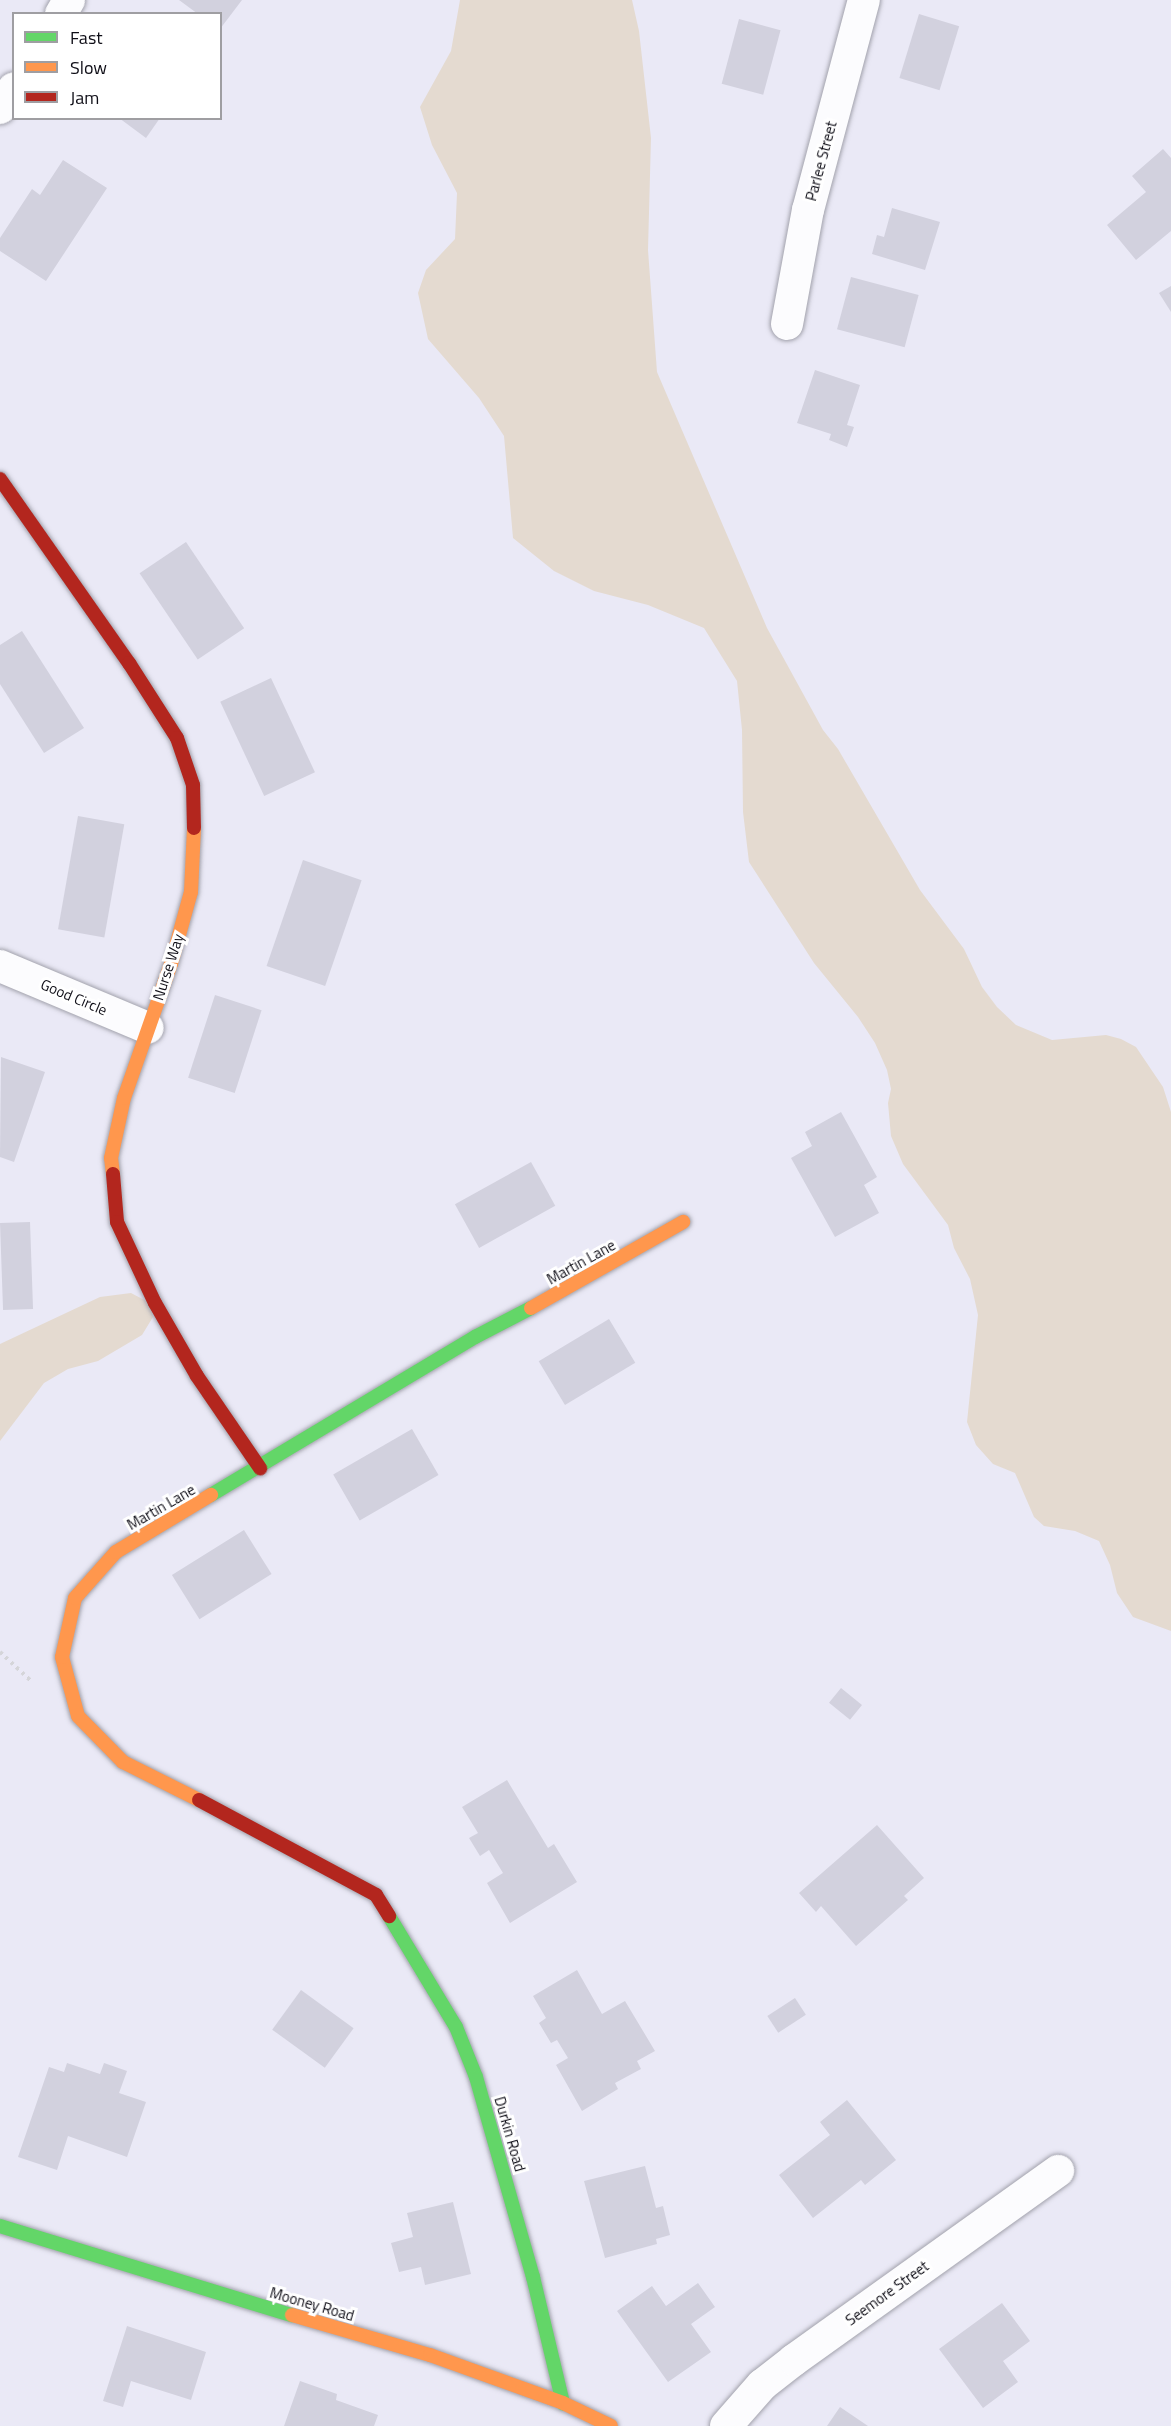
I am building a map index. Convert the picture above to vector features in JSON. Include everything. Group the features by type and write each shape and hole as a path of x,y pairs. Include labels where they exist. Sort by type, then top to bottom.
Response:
{"street":[{"name":"Parlee Street","path":"787,324 808,210 864,0"},
{"path":"0,108 12,91"},
{"name":"Nurse Way","path":"0,479 129,663 177,738 192,785 194,840 191,892 171,964 124,1098 111,1158 117,1222 155,1303 197,1376 260,1468"},
{"name":"Good Circle","path":"0,966 148,1028"},
{"name":"Martin Lane","path":"376,1895 221,1811 123,1762 78,1716 62,1657 75,1598 116,1552 260,1468 475,1337 586,1279 683,1222"},
{"name":"Durkin Road","path":"376,1895 451,2018 476,2077 533,2277 563,2403"},
{"name":"Seemore Street","path":"726,2426 762,2385 786,2366 1058,2171"},
{"name":"Mooney Road","path":"0,2226 235,2299 430,2355 563,2403 611,2426"}],"shaded area":[{"path":"460,0 632,0 639,31 651,138 648,250 657,372 767,628 823,730 838,749 920,890 964,949 982,987 997,1007 1016,1025 1052,1040 1106,1035 1121,1039 1136,1047 1163,1087 1171,1112 1171,1631 1133,1617 1117,1593 1110,1565 1099,1541 1075,1531 1044,1526 1034,1517 1015,1473 993,1464 976,1445 967,1422 978,1315 970,1279 954,1248 948,1225 903,1164 891,1136 888,1103 891,1089 887,1070 875,1043 858,1017 814,963 749,862 743,812 742,730 737,681 704,628 648,605 594,591 554,571 513,538 504,436 479,398 428,339 418,293 426,270 455,239 457,193 432,145 420,107 451,51"},
{"path":"131,1293 150,1303 153,1317 142,1335 98,1361 68,1369 44,1383 0,1441 0,1344 100,1297"}],"building":[{"path":"179,0 242,0 222,26 222,12 195,12"},
{"path":"919,14 959,26 940,90 899,78"},
{"path":"739,19 781,30 763,95 722,84"},
{"path":"122,120 159,120 146,138"},
{"path":"1163,149 1171,158 1171,231 1136,260 1107,225 1146,192 1132,176"},
{"path":"63,160 107,188 46,281 0,251 0,238 32,189 40,195"},
{"path":"892,208 940,222 925,270 872,254 877,235 884,237"},
{"path":"851,277 919,295 905,347 837,329"},
{"path":"1171,286 1171,312 1159,293"},
{"path":"815,370 860,385 847,425 854,427 847,447 829,440 831,434 797,423"},
{"path":"186,542 244,628 198,660 140,573"},
{"path":"22,631 84,728 44,753 0,684 0,645"},
{"path":"271,678 315,772 264,796 220,702"},
{"path":"78,816 124,824 104,937 58,929"},
{"path":"303,860 362,880 325,986 267,966"},
{"path":"215,995 262,1010 235,1093 188,1078"},
{"path":"1,1057 45,1072 14,1162 0,1157"},
{"path":"841,1112 877,1177 864,1185 879,1213 835,1237 791,1158 812,1146 805,1132"},
{"path":"531,1162 555,1206 479,1248 455,1204"},
{"path":"30,1222 33,1309 3,1310 0,1223"},
{"path":"609,1319 635,1363 565,1405 539,1361"},
{"path":"412,1429 438,1475 360,1520 333,1474"},
{"path":"244,1530 272,1574 199,1619 172,1575"},
{"path":"841,1688 862,1705 850,1720 829,1703"},
{"path":"507,1780 548,1848 554,1844 577,1882 510,1923 487,1883 503,1873 489,1850 480,1856 469,1838 478,1833 462,1807"},
{"path":"877,1825 924,1878 904,1896 908,1900 856,1946 821,1906 816,1912 799,1893"},
{"path":"577,1970 602,2014 625,2001 655,2051 637,2061 641,2069 615,2083 618,2089 582,2111 556,2065 568,2058 557,2040 551,2043 539,2023 546,2018 533,1996"},
{"path":"301,1990 354,2028 325,2068 272,2030"},
{"path":"795,1998 806,2015 778,2033 767,2016"},
{"path":"67,2063 100,2074 104,2063 127,2071 119,2093 146,2102 127,2157 68,2136 57,2170 18,2157 49,2067 64,2072"},
{"path":"847,2100 896,2160 865,2185 861,2180 813,2218 779,2175 830,2135 820,2122"},
{"path":"645,2166 656,2208 663,2206 670,2235 656,2239 657,2244 605,2258 584,2181"},
{"path":"453,2202 471,2274 425,2285 421,2267 399,2272 391,2243 413,2237 407,2213"},
{"path":"698,2283 715,2307 691,2324 711,2352 668,2382 617,2311 652,2286 666,2306"},
{"path":"1002,2303 1030,2341 1003,2361 1018,2382 983,2408 939,2349"},
{"path":"127,2326 206,2352 191,2400 131,2381 123,2407 103,2401"},
{"path":"300,2381 337,2394 336,2400 378,2415 374,2426 284,2426"},
{"path":"840,2407 868,2426 827,2426"}],"traffic: fast":[{"path":"211,1495 475,1337 531,1308"},
{"path":"389,1916 456,2027 476,2077 533,2277 563,2403"},
{"path":"0,2226 292,2315"}],"traffic: slow":[{"path":"113,1174 111,1158 124,1098 171,964 191,892 194,828"},
{"path":"531,1308 683,1222"},
{"path":"199,1800 123,1762 78,1716 62,1657 75,1598 116,1552 211,1495"},
{"path":"292,2315 430,2355 563,2403 611,2426"}],"traffic: jam":[{"path":"0,479 129,663 177,738 193,785 194,828"},
{"path":"113,1174 117,1222 155,1303 197,1376 260,1468"},
{"path":"199,1800 376,1895 389,1916"}]}
